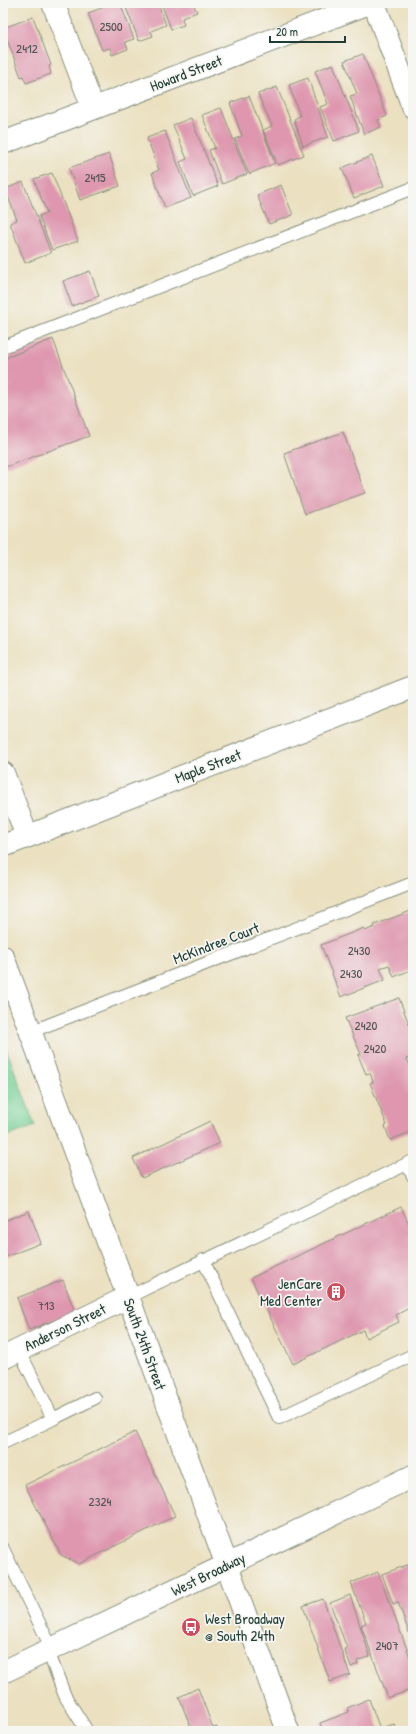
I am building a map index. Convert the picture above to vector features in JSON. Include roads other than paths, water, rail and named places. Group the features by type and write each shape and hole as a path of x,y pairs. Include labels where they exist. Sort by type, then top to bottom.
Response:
{"street":[{"path":"53,3 93,108"},
{"name":"Howard Street","path":"3,142 370,3"},
{"path":"374,3 413,107"},
{"name":"Maple Street","path":"3,846 413,687"},
{"path":"3,773 27,836"},
{"name":"South 24th Street","path":"3,958 288,1731"},
{"name":"Anderson Street","path":"11,1354 128,1296"},
{"name":"West Broadway","path":"3,1672 413,1476"}],"lane":[{"path":"3,347 413,188"},
{"name":"McKindree Court","path":"30,1032 413,883"},
{"path":"128,1296 410,1162 413,1176"},
{"path":"203,1260 279,1418 413,1356"},
{"path":"11,1354 53,1419"},
{"path":"3,1443 95,1398"},
{"path":"3,1549 50,1650 65,1696 87,1731"}],"place":[{"name":"JenCare Med Center","path":"336,1292"},
{"name":"West Broadway @ South 24th","path":"191,1627"}]}
